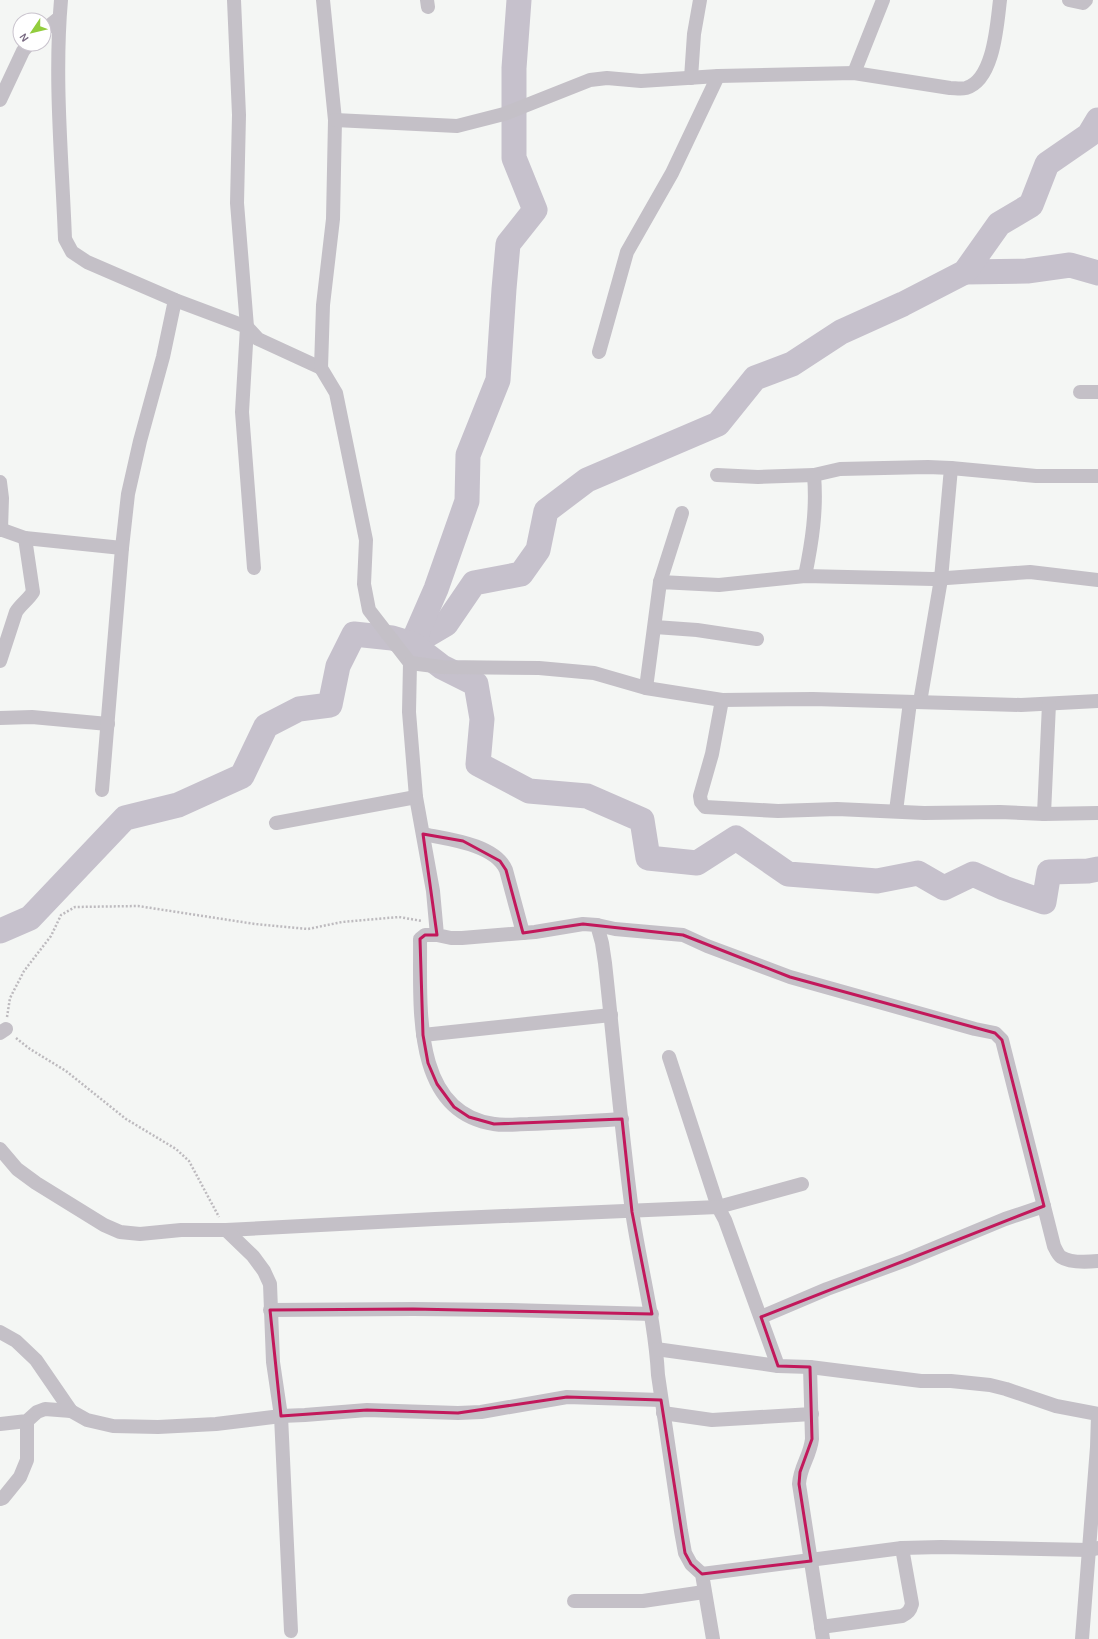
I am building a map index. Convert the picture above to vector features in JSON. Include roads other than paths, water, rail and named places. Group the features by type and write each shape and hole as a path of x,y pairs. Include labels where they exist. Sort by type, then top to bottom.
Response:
{"street":[{"path":"61,0 59,18 58,122 65,239 72,252 87,262 175,300 247,327 258,339 321,368"},
{"path":"234,0 240,115 238,204 247,327 242,412 254,568"},
{"path":"323,0 335,120 333,218 324,305 321,368 336,393 366,540 364,584 369,610 410,663 409,712 416,797 437,929 451,938 523,933 583,924 615,929 682,935 790,977 975,1029 995,1033 1002,1040 1054,1246 1062,1258 1070,1260 1098,1261"},
{"path":"690,78 694,34 700,0"},
{"path":"854,72 883,0"},
{"path":"335,120 457,126 504,114 590,80 607,78 641,81 718,76 854,72 950,88 966,88 979,79 990,62 1000,0"},
{"path":"1069,0 1084,3 1086,0"},
{"path":"52,24 59,18"},
{"path":"0,100 23,52"},
{"path":"599,352 627,252 672,173 718,76"},
{"path":"102,790 122,548 128,494 140,441 163,357 175,300"},
{"path":"1080,392 1098,392"},
{"path":"717,475 758,477 814,475 840,469 928,467 1036,476 1098,476"},
{"path":"896,811 915,702 941,579 951,468"},
{"path":"805,576 811,546 815,513 814,475"},
{"path":"0,482 2,498 1,530 25,538 122,548"},
{"path":"646,688 660,582 682,514"},
{"path":"0,661 16,612 33,592 25,538"},
{"path":"660,582 719,585 805,576 941,579 1030,572 1098,580"},
{"path":"655,627 697,630 757,639"},
{"path":"410,663 442,667 539,668 594,673 646,688 722,700 813,699 1021,705 1098,701"},
{"path":"722,700 712,754 700,796 701,802 705,807 778,811 837,809 924,813 1098,813"},
{"path":"1044,814 1049,704"},
{"path":"0,718 39,718 108,724"},
{"path":"276,822 416,797"},
{"path":"423,834 463,842 484,851 500,861 506,870 523,933"},
{"path":"597,925 602,943 611,1015 632,1212 652,1314 662,1407 685,1553 692,1564 702,1574 713,1639"},
{"path":"437,929 425,935 420,940 423,1035 428,1063 445,1098 454,1107 469,1117 494,1124 622,1119"},
{"path":"423,1035 611,1015"},
{"path":"669,1057 718,1207 725,1220 778,1366"},
{"path":"0,1149 17,1169 36,1183 104,1225 120,1232 140,1234 181,1230 226,1230 435,1219 632,1212 718,1207 802,1184"},
{"path":"761,1317 1005,1219 1044,1206"},
{"path":"226,1230 254,1256 264,1271 270,1284 273,1362 281,1416 291,1631"},
{"path":"270,1310 436,1309 652,1314"},
{"path":"0,1332 16,1341 36,1360 71,1412"},
{"path":"656,1349 778,1366 810,1367 921,1381 951,1381 990,1385 1024,1394 1056,1406 1098,1415 1094,1549 1082,1639"},
{"path":"810,1367 812,1414 810,1450 800,1472 800,1484 822,1633 902,1616 911,1610 912,1604 902,1548"},
{"path":"0,1424 28,1421 37,1412 45,1409 71,1412 87,1420 113,1426 158,1428 216,1424 281,1416 367,1410 458,1413 481,1412 567,1397 662,1407 712,1420 812,1414"},
{"path":"0,1499 3,1498 20,1477 27,1460 28,1421"},
{"path":"702,1574 902,1548 941,1547 1094,1549"},
{"path":"574,1601 643,1601 704,1592"}],"waterway":[{"path":"412,644 436,589 467,501 468,455 498,380 508,244 535,210 514,158 514,68 519,0"},
{"path":"412,644 446,624 474,583 521,574 538,550 546,511 587,480 718,424 755,378 792,364 841,332 903,304 965,272 999,224 1031,205 1047,164 1089,135 1098,120"},
{"path":"965,272 1027,271 1070,265 1098,273"},
{"path":"0,931 30,918 125,818 178,805 242,776 266,726 299,709 330,705 338,666 354,634 392,638 412,644 442,667 476,684 482,719 478,764 529,791 587,796 642,820 648,858 697,863 736,838 788,874 877,881 918,873 944,888 973,874 1004,888 1044,902 1049,872 1088,871 1098,869"}]}
